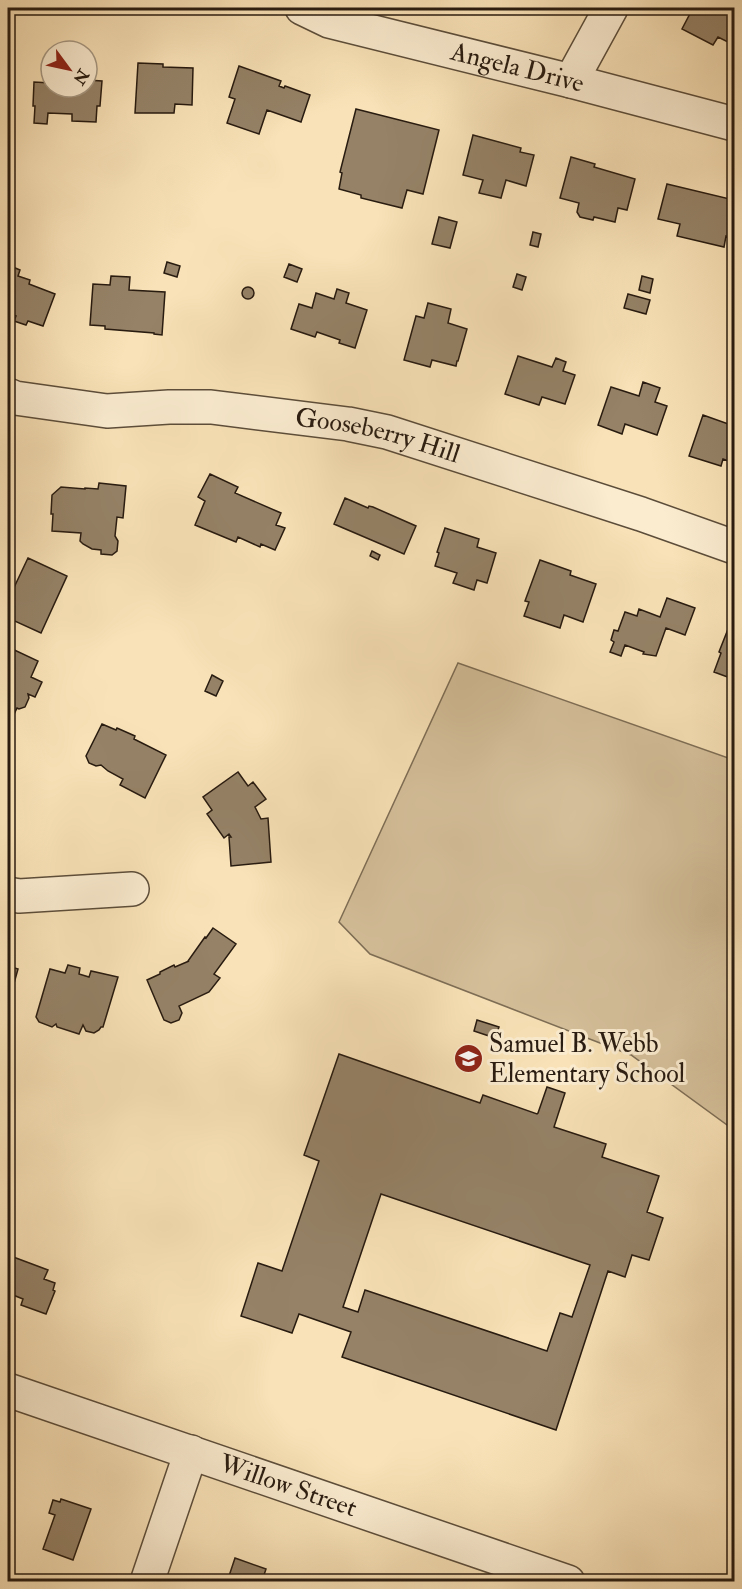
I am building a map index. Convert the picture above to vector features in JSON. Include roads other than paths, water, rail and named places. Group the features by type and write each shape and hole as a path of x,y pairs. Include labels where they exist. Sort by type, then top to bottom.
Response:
{"street":[{"name":"Angela Drive","path":"302,8 329,21 735,124"},
{"path":"571,81 611,8"},
{"name":"Gooseberry Hill","path":"10,403 107,411 211,407 348,424 387,432 641,514 735,547"},
{"path":"8,894 19,896 132,889"},
{"name":"Willow Street","path":"8,1390 568,1581"},
{"path":"147,1581 191,1452"}],"place":[{"name":"Samuel B. Webb Elementary School","path":"468,1059"}]}
